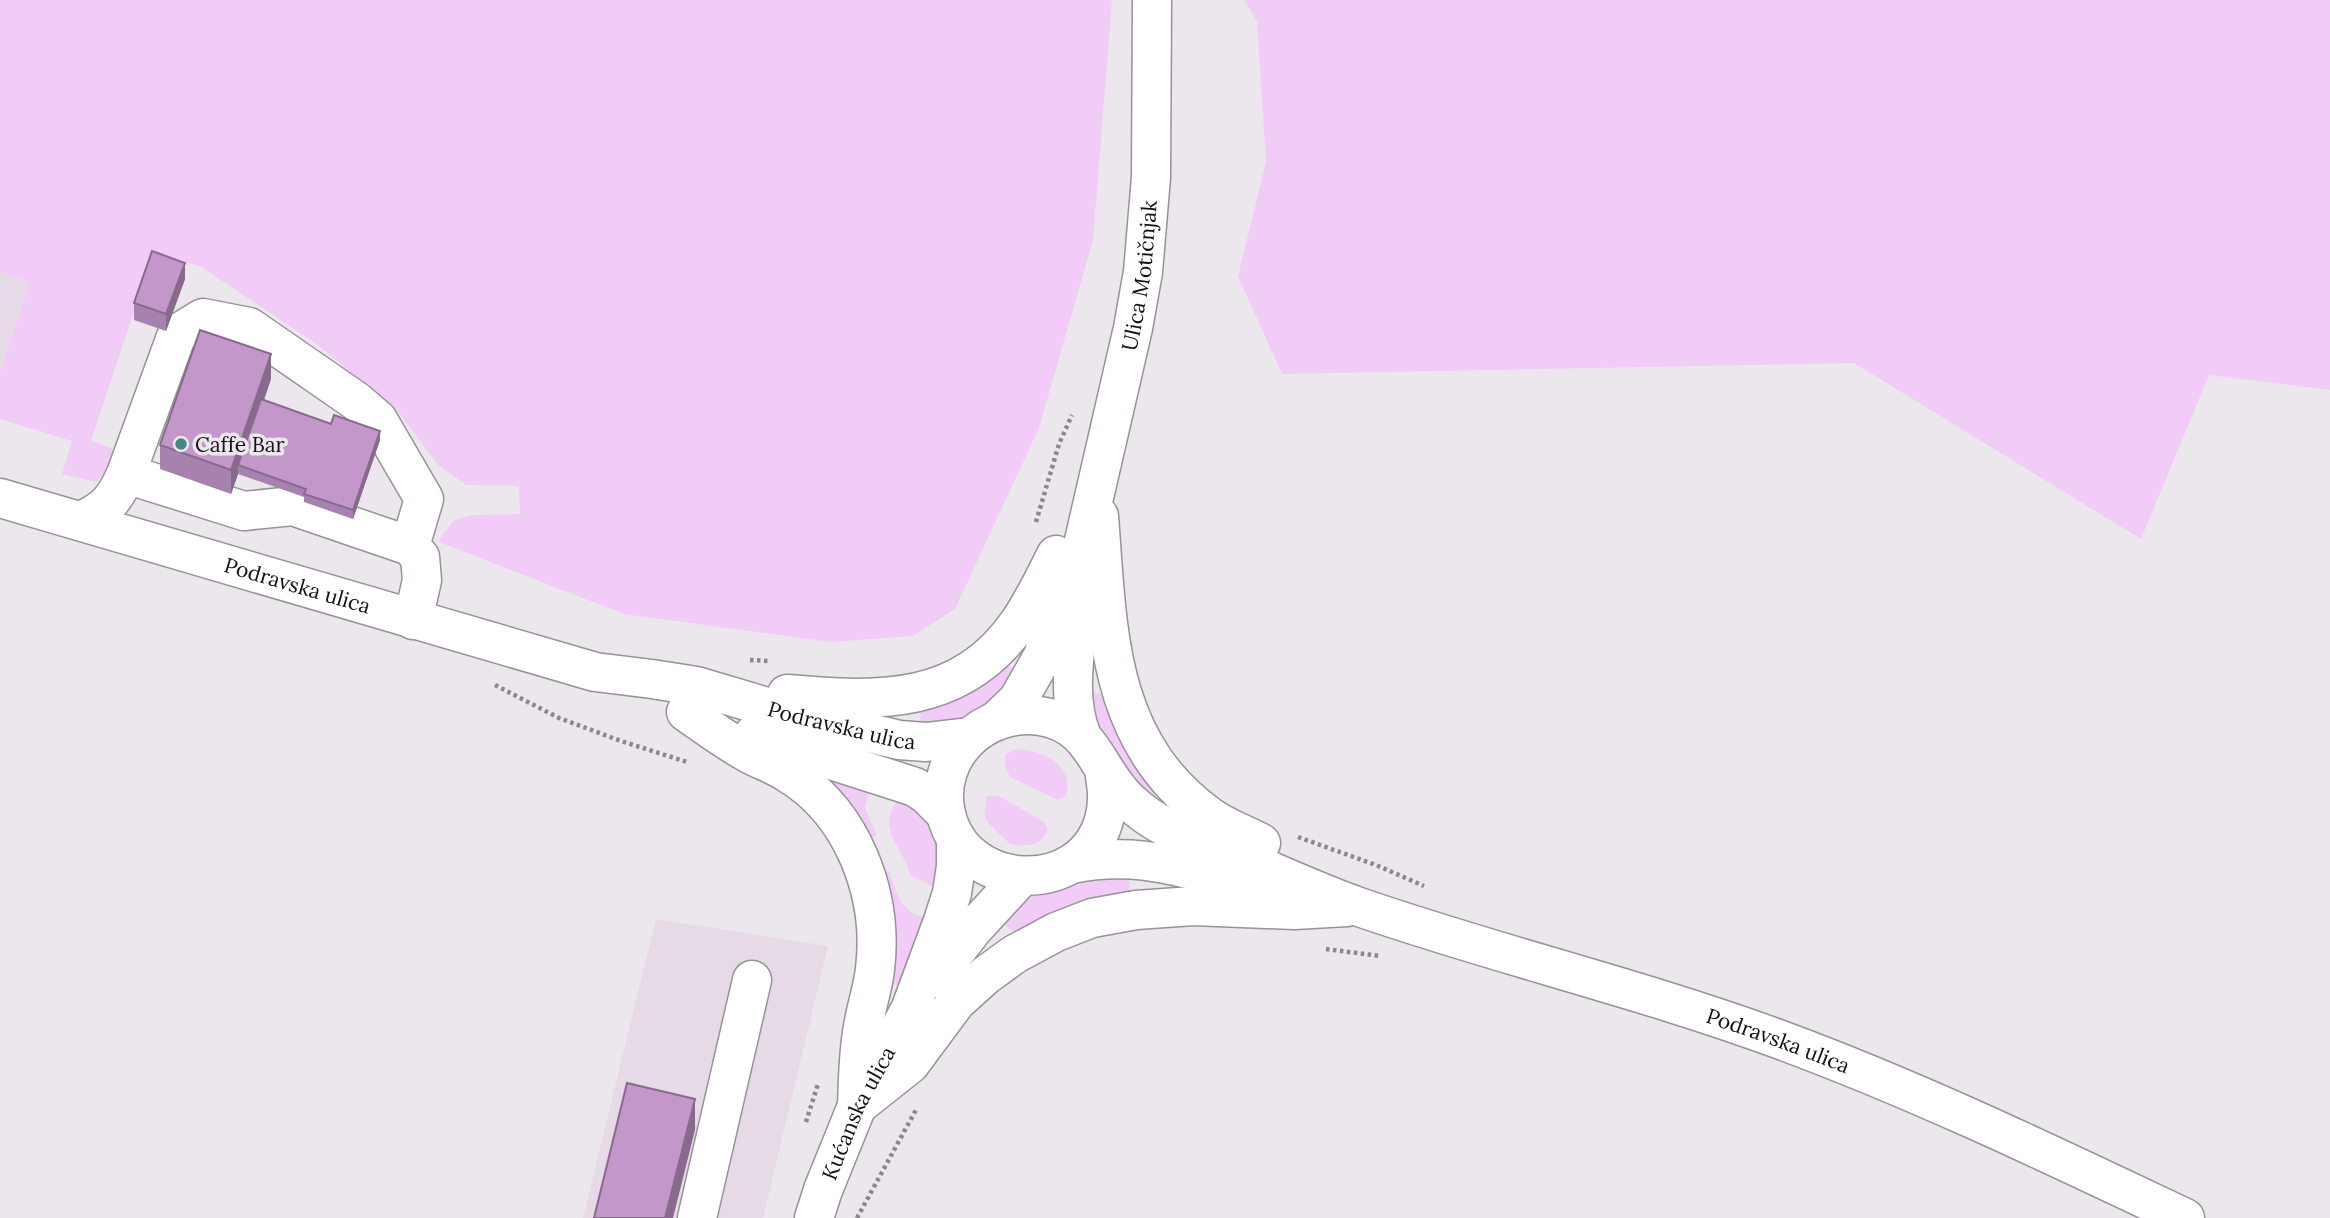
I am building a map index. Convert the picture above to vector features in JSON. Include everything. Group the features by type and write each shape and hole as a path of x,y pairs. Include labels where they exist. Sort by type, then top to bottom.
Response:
{"main road":[{"name":"Ulica Motičnjak","path":"984,728 1023,693 1043,656 1059,603 1083,545 1097,487 1143,272 1151,177 1152,0"},
{"path":"81,521 100,513 116,496 177,334 203,318 249,327 356,401 378,420 424,499 410,546"},
{"path":"126,474 244,512 293,506 410,546 420,557 422,580 413,620"},
{"path":"691,699 906,696 942,687 972,671 1007,638 1026,611 1060,546 1097,487"},
{"path":"1097,487 1110,639 1116,675 1138,736 1154,762 1180,791 1210,818 1285,854 1356,906"},
{"name":"Podravska ulica","path":"0,498 595,673 643,697 691,699 788,713 900,740 926,742 984,728"},
{"name":"Ulica Motičnjak","path":"1082,737 1074,719 1073,705 1082,607 1083,545"},
{"path":"691,699 747,753 787,772 817,796 843,827 862,864 871,891 877,926 875,970 858,1060 857,1106"},
{"name":"Podravska ulica","path":"691,699 915,787 927,795 951,826"},
{"path":"1018,714 1046,716 1071,727 1082,737 1091,746 1104,770 1108,797 1104,824 1090,846 1072,864 1047,875 1021,877 995,871 973,858 951,826 945,786 952,760 984,728 1018,714"},
{"name":"Podravska ulica","path":"1104,770 1126,799 1150,818 1180,835 1356,906 1777,1038 1896,1084 2185,1218"},
{"name":"Kućanska ulica","path":"814,1218 822,1190 857,1106 910,1010 943,921 956,866 951,826"},
{"name":"Podravska ulica","path":"1072,864 1101,858 1132,858 1172,864 1230,880 1356,906"},
{"name":"Kućanska ulica","path":"910,1010 973,929 1021,877"},
{"path":"857,1106 910,1064 956,1002 986,975 1015,954 1056,932 1092,918 1136,910 1193,906 1294,910 1356,906"},
{"path":"697,1218 752,980"}],"path":[{"path":"1034,530 1059,444 1073,413"},
{"path":"737,660 776,662"},
{"path":"495,685 559,718 694,764"},
{"path":"1291,835 1376,865 1425,886"},
{"path":"1317,947 1385,957"},
{"path":"804,1131 818,1082"},
{"path":"857,1218 923,1097"}],"shaded area":[{"path":"0,0 1112,0 1093,240 1039,428 955,609 913,636 831,642 624,614 439,542 454,520 473,515 520,514 519,486 466,485 438,465 397,410 315,343 200,266 153,255 91,440 116,450 116,457 97,482 62,474 72,441 0,419 0,373 30,282 0,272"},
{"path":"1244,0 2330,0 2330,390 2209,375 2141,539 1854,363 1282,374 1238,276 1266,162 1257,21"},
{"path":"0,272 30,282 0,373"},
{"path":"1003,662 1017,672 968,726 921,730 920,708"},
{"path":"1086,693 1107,694 1159,790 1150,802 1101,749"},
{"path":"1016,749 1046,756 1061,767 1067,785 1066,796 1058,800 1010,777 1005,767 1006,754"},
{"path":"821,766 870,784 865,808 877,836 868,840 820,782"},
{"path":"987,796 999,796 1044,822 1048,829 1043,838 1035,844 1010,844 989,824 984,815"},
{"path":"897,798 927,813 943,851 934,887 910,875 891,833 889,820"},
{"path":"1131,870 1129,897 1020,936 1000,921 1030,892"},
{"path":"889,871 898,896 906,907 929,919 900,986 887,982 882,874"},
{"path":"656,919 828,946 763,1218 583,1218"}],"building":[{"path":"152,251 185,263 166,314 134,303"},
{"path":"200,330 271,354 231,470 160,445"},
{"path":"261,399 331,424 334,415 380,431 353,510 304,494 306,489 238,465"},
{"path":"627,1083 695,1099 665,1218 594,1218"}],"place":[{"name":"Caffe Bar","path":"181,444"}]}
